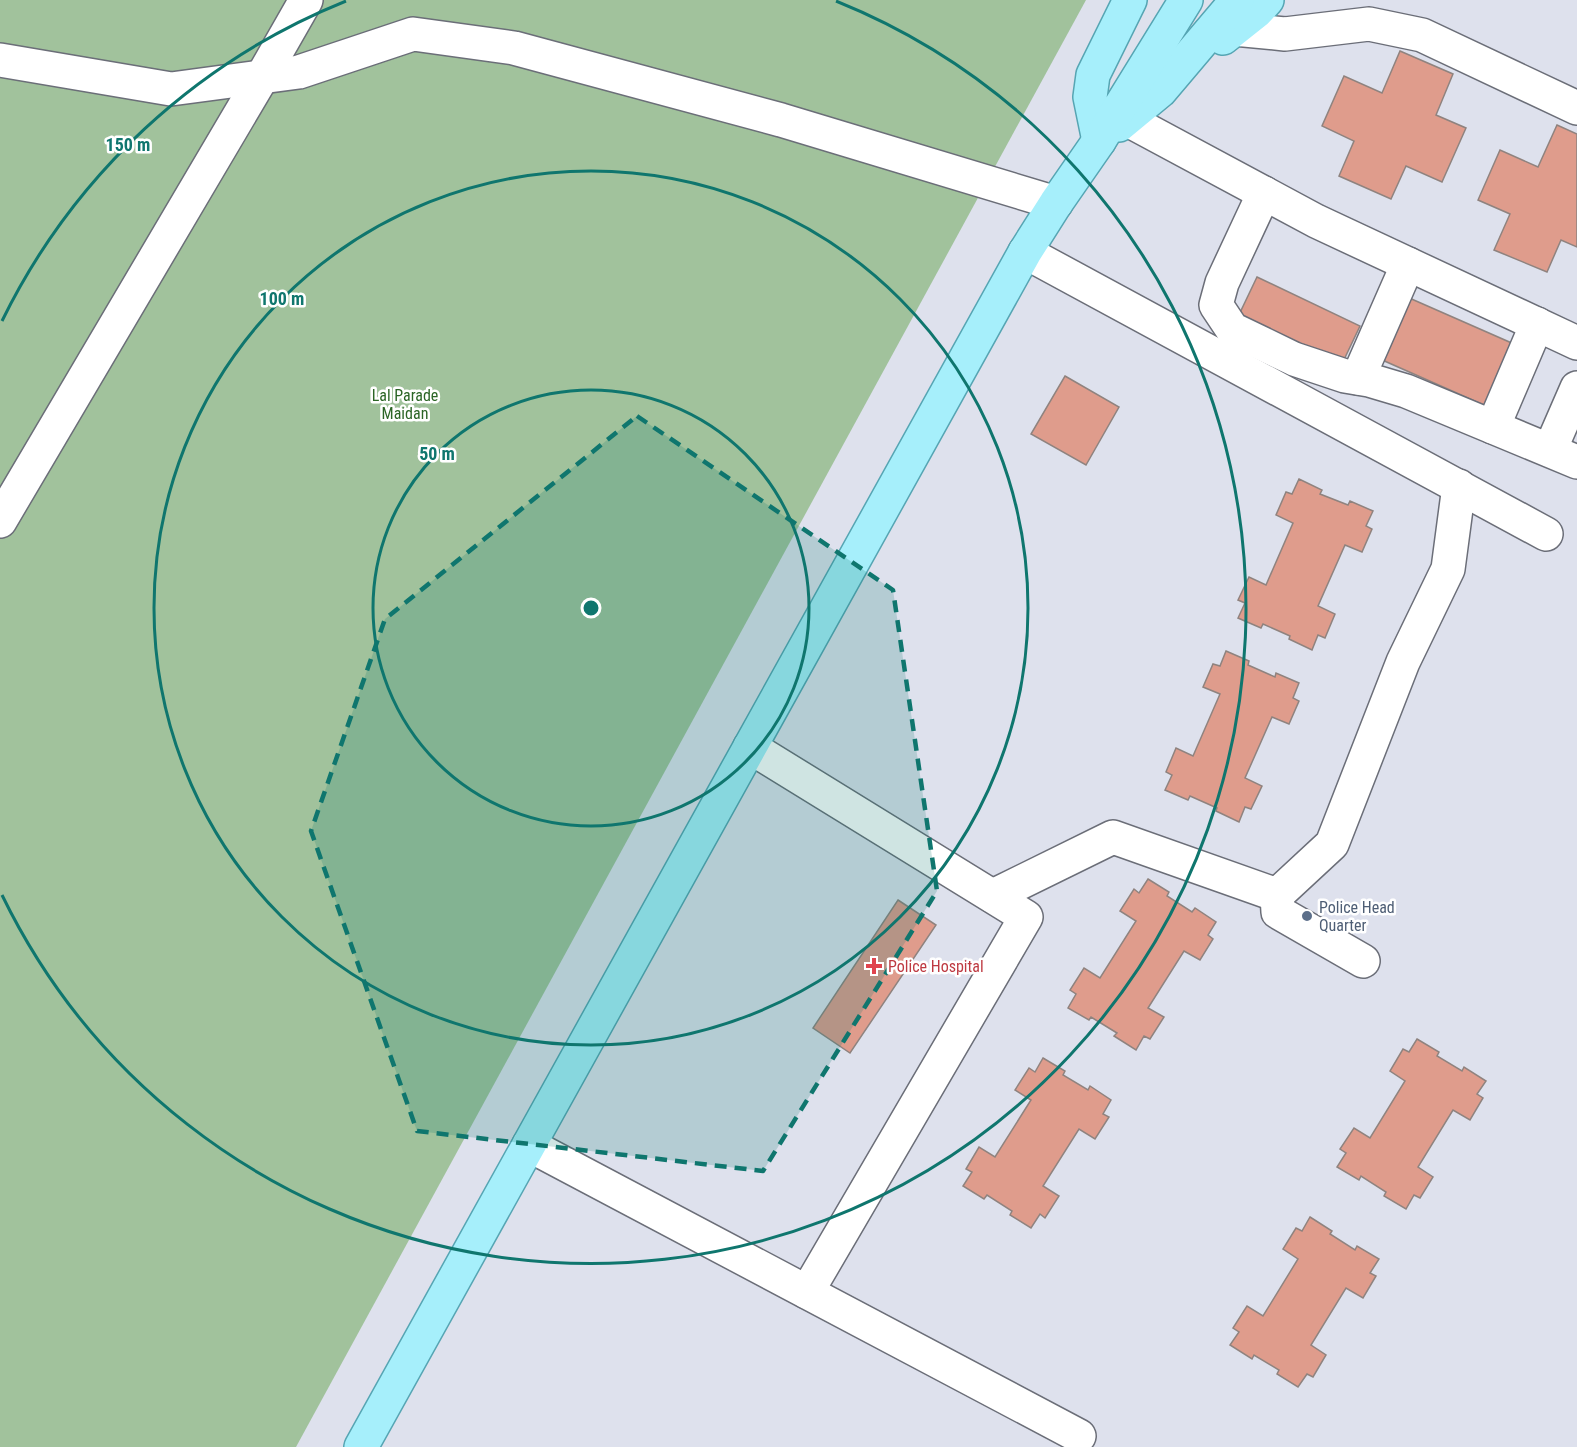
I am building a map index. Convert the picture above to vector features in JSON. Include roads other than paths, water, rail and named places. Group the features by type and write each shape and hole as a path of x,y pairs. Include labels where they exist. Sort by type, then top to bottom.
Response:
{"main road":[{"path":"1099,141 1090,97 1093,75 1130,0"},
{"path":"361,1447 1025,252 1099,141 1186,0"},
{"path":"1099,141 1160,91 1236,15 1257,11 1267,0"}],"street":[{"path":"0,521 306,0"},
{"path":"1236,15 1286,34 1369,24 1422,35 1577,108"},
{"path":"0,60 171,89 299,72 413,34 514,48 781,120 1056,203"},
{"path":"1126,118 1316,221 1577,343"},
{"path":"1264,194 1222,283 1216,305 1232,329 1294,359 1345,376 1406,391 1563,456 1577,388"},
{"path":"1025,252 1546,534"},
{"path":"1358,378 1408,264"},
{"path":"1493,427 1537,324"},
{"path":"1277,895 1332,844 1403,662 1448,569 1459,486"},
{"path":"750,747 1026,917 807,1292"},
{"path":"993,896 1113,837 1277,895"},
{"path":"1277,895 1278,912 1364,961"},
{"path":"529,1145 1079,1436"}],"place":[{"name":"Police Head Quarter","path":"1307,916"},
{"name":"Police Hospital","path":"874,966"}],"park label":[{"name":"Lal Parade Maidan","path":"405,404"}]}
